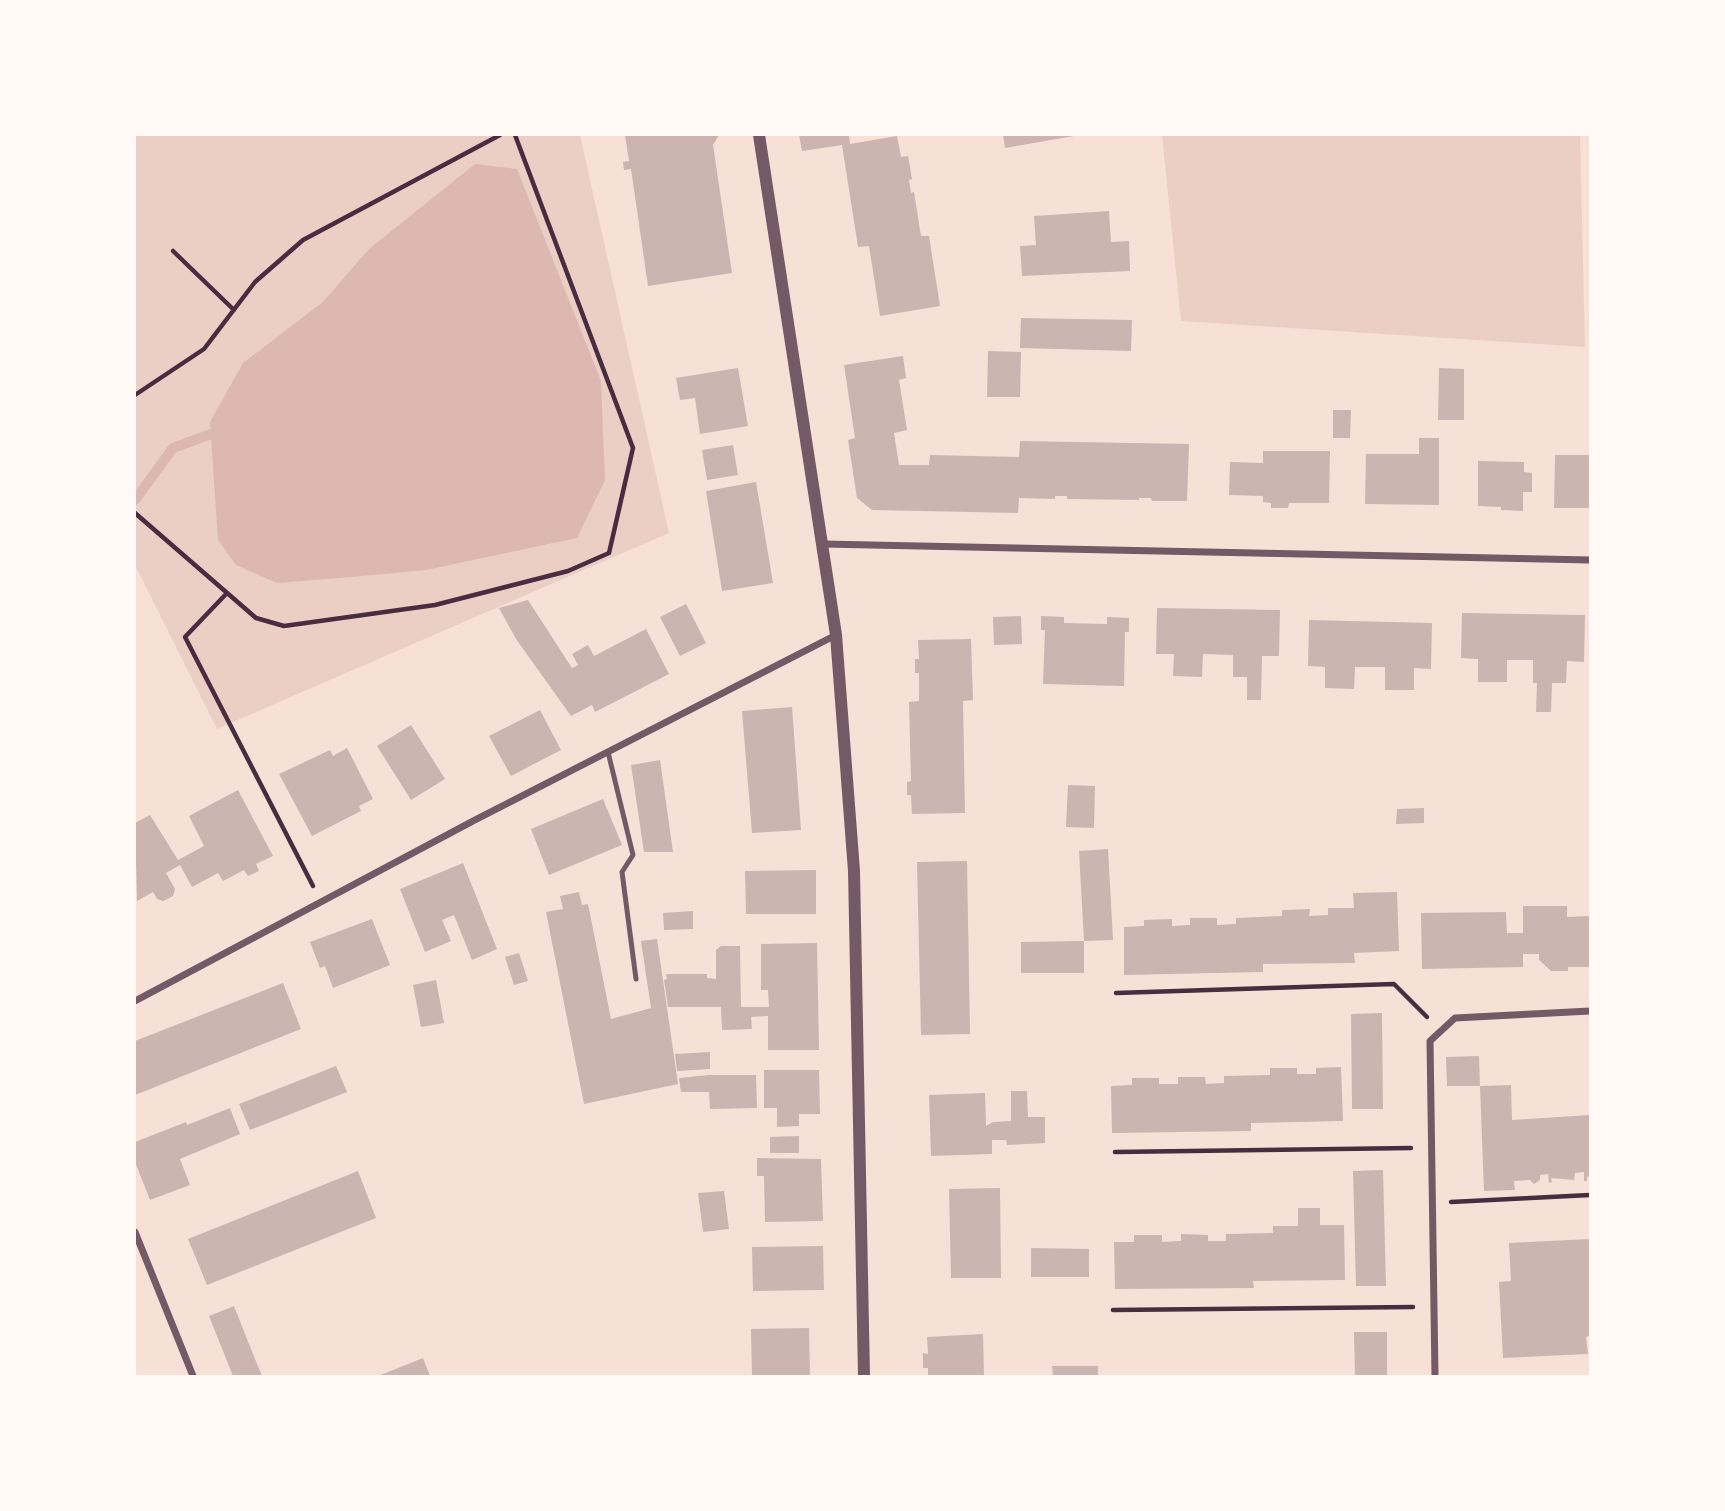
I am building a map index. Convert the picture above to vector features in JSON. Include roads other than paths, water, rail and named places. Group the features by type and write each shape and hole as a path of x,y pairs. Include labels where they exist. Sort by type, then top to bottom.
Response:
{"street":[{"path":"759,135 836,635 854,871 864,1376"},
{"path":"824,544 1590,560"},
{"path":"135,1001 561,776 836,635"},
{"path":"1435,1376 1430,1041 1455,1018 1590,1010"},
{"path":"135,1233 192,1376"}],"lane":[{"path":"608,752 634,855 622,872 636,979"}],"waterway":[{"path":"135,500 173,448 211,434"}]}
